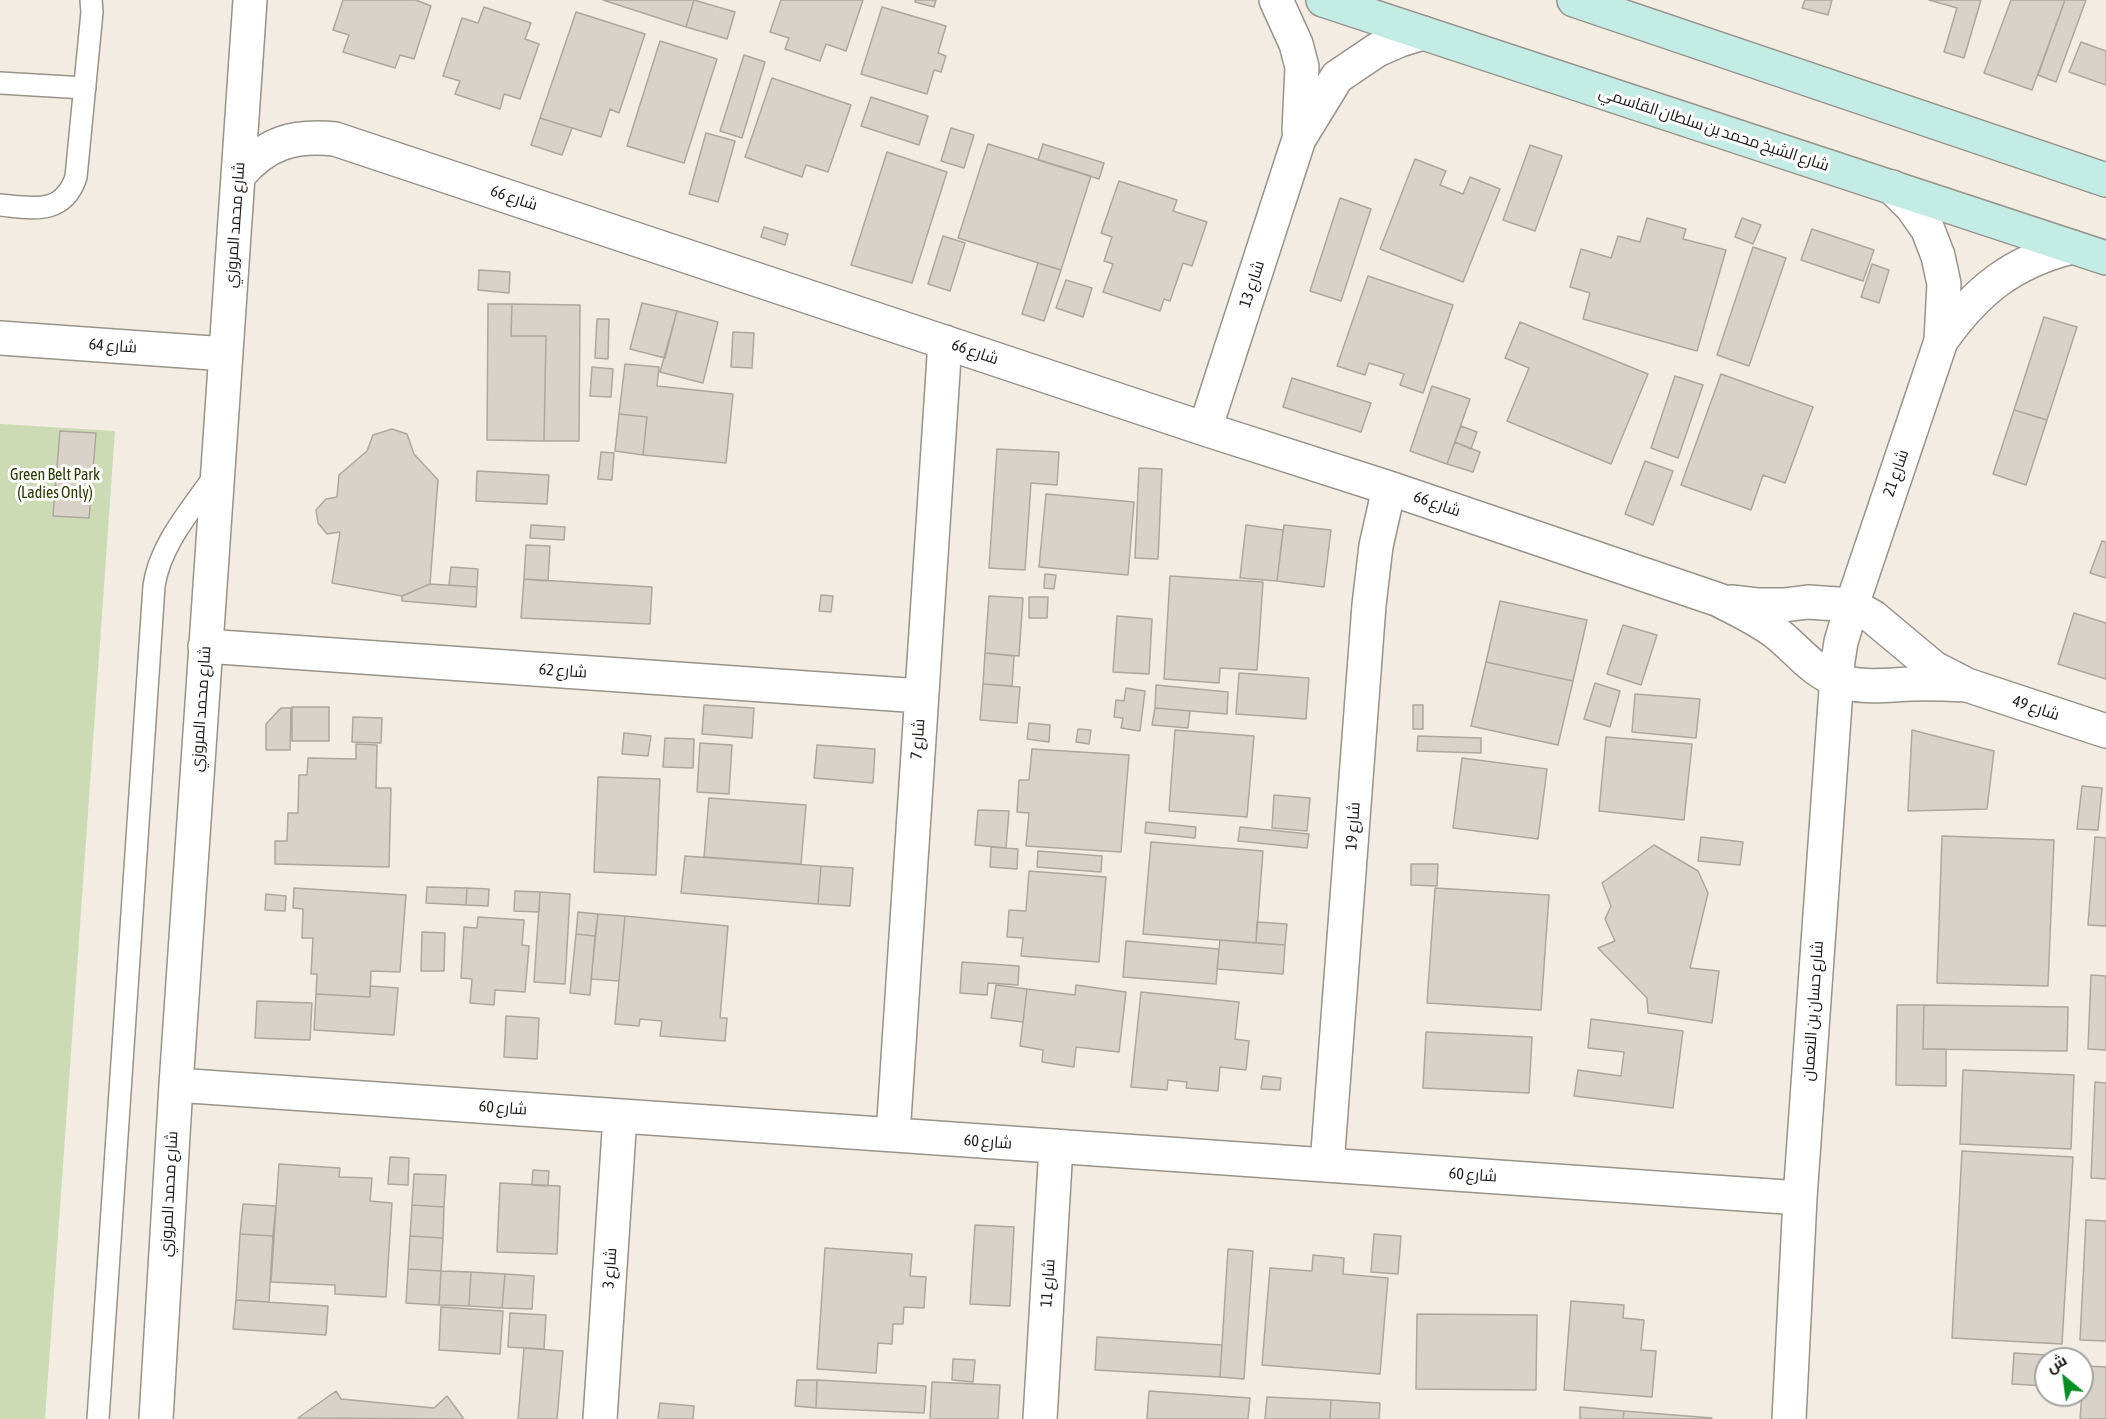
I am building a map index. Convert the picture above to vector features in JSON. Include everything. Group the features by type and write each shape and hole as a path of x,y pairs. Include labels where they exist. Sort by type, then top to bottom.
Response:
{"main road":[{"name":"شارع الشيخ محمد بن سلطان القاسمي","path":"1323,0 2106,258"},
{"path":"1577,1 2106,180"}],"street":[{"name":"شارع محمد المروزي","path":"156,1419 176,1085 250,0"},
{"name":"شارع 13","path":"1276,0 1296,44 1302,67 1299,139"},
{"name":"شارع 13","path":"1205,429 1299,139 1337,77 1377,50 1424,33"},
{"name":"شارع 66","path":"239,175 252,159 270,147 291,140 313,137 335,139 1205,429 1389,488 1719,600 1775,632 1810,664 1837,680"},
{"name":"شارع 21","path":"1852,605 1941,341 1944,284 1938,256 1928,230 1912,207 1892,187"},
{"name":"شارع 21","path":"1941,341 1975,298 1997,281 2046,254 2072,247"},
{"name":"شارع 64","path":"0,338 226,354"},
{"name":"شارع 7","path":"893,1135 945,342"},
{"name":"شارع 19","path":"1327,1165 1370,605 1376,546 1389,488"},
{"name":"شارع 66","path":"1719,600 1757,605 1808,602 1852,605"},
{"name":"شارع حسان بن النعمان","path":"1790,1419 1800,1198 1837,680 1841,642 1852,605"},
{"name":"شارع 49","path":"1852,605 1873,617 1934,668 1966,685 2106,731"},
{"name":"شارع 62","path":"206,646 921,696"},
{"name":"شارع 49","path":"1837,680 1873,687 1929,683 1966,685"},
{"name":"شارع 60","path":"176,1085 1800,1198"},
{"name":"شارع 3","path":"600,1419 620,1116"},
{"name":"شارع 11","path":"1040,1419 1056,1146"}],"lane":[{"path":"0,205 41,209 51,207 67,195 73,187 85,88 92,12 91,0"},
{"path":"0,83 85,88"},
{"path":"98,1419 154,586 156,572 167,545 218,471"}],"green space":[{"name":"Green Belt Park (Ladies Only)","path":"0,424 115,431 45,1419 0,1419"}],"building":[{"path":"343,0 416,0 431,6 414,59 400,55 395,68 343,52 349,35 333,30"},
{"path":"603,0 694,0 686,27"},
{"path":"694,0 735,12 727,39 686,27"},
{"path":"781,0 863,0 846,51 826,44 820,61 785,49 789,38 770,32"},
{"path":"915,0 936,0 934,7 915,2"},
{"path":"1805,0 1832,0 1828,15 1802,8"},
{"path":"1929,0 1981,0 1964,58 1944,52 1957,8"},
{"path":"2011,0 2065,0 2032,90 1984,73"},
{"path":"2065,0 2086,0 2056,82 2038,75"},
{"path":"484,7 531,23 525,39 539,44 520,99 504,94 500,109 455,94 460,81 443,76 462,18 478,23"},
{"path":"882,7 946,26 938,53 946,56 941,72 934,70 927,94 861,74"},
{"path":"576,12 645,34 619,113 610,109 601,137 540,118"},
{"path":"660,41 717,59 684,163 627,146"},
{"path":"2081,42 2106,51 2106,85 2069,72"},
{"path":"744,55 765,62 742,138 720,131"},
{"path":"772,78 851,105 828,172 806,165 802,177 745,157"},
{"path":"871,97 928,116 919,145 861,126"},
{"path":"540,118 572,128 562,155 531,145"},
{"path":"951,128 974,135 964,168 941,161"},
{"path":"706,133 735,141 718,202 689,194"},
{"path":"988,144 1091,176 1061,270 958,238"},
{"path":"1043,144 1104,163 1099,179 1038,160"},
{"path":"1530,145 1562,156 1535,231 1503,220"},
{"path":"887,152 947,172 912,283 851,265"},
{"path":"1415,159 1446,171 1440,185 1463,194 1470,177 1500,189 1463,282 1380,249"},
{"path":"1119,181 1177,200 1173,211 1207,222 1192,266 1183,263 1170,301 1164,299 1160,311 1103,292 1113,264 1104,261 1112,237 1101,233"},
{"path":"1340,198 1371,209 1341,301 1310,291"},
{"path":"1647,218 1686,229 1683,239 1726,250 1697,351 1583,319 1590,293 1570,287 1581,249 1611,258 1618,236 1640,242"},
{"path":"1742,218 1761,225 1753,244 1735,237"},
{"path":"764,227 788,234 785,245 761,237"},
{"path":"1812,229 1874,250 1863,281 1801,260"},
{"path":"943,236 965,243 950,291 928,284"},
{"path":"1753,247 1786,258 1749,366 1717,355"},
{"path":"1038,263 1061,270 1044,321 1022,314"},
{"path":"1872,264 1889,270 1879,303 1861,297"},
{"path":"479,270 510,272 509,293 478,290"},
{"path":"1368,276 1453,305 1423,393 1400,385 1404,374 1369,363 1365,375 1337,366"},
{"path":"1066,280 1092,288 1083,317 1056,308"},
{"path":"642,303 677,311 665,358 630,349"},
{"path":"488,304 512,304 511,336 546,336 544,441 487,440"},
{"path":"512,304 580,305 579,441 544,441 546,336 511,336"},
{"path":"677,311 718,322 703,383 660,372"},
{"path":"2044,317 2077,327 2047,420 2014,410"},
{"path":"597,319 609,319 608,359 595,358"},
{"path":"1520,322 1648,374 1611,464 1507,421 1529,368 1505,358"},
{"path":"733,332 754,333 752,368 731,367"},
{"path":"625,364 659,367 657,386 733,394 726,463 643,455 647,417 619,414"},
{"path":"592,367 613,369 611,397 590,396"},
{"path":"1721,374 1813,407 1785,483 1763,475 1751,510 1681,485"},
{"path":"1675,376 1703,385 1678,458 1651,448"},
{"path":"1292,378 1371,403 1361,432 1283,407"},
{"path":"1432,386 1470,399 1447,464 1410,451"},
{"path":"2014,410 2047,420 2026,485 1993,474"},
{"path":"619,414 647,417 643,455 615,451"},
{"path":"1461,426 1477,432 1471,449 1455,442"},
{"path":"392,429 407,434 414,454 438,480 430,584 402,596 332,583 340,532 327,534 318,523 316,510 326,499 337,497 339,475 367,451 373,435"},
{"path":"60,431 96,433 89,518 53,516"},
{"path":"1455,442 1480,452 1473,472 1447,464"},
{"path":"997,449 1059,452 1057,485 1031,483 1025,570 989,568"},
{"path":"601,452 614,453 612,480 598,479"},
{"path":"1645,461 1673,471 1653,525 1625,514"},
{"path":"1139,468 1162,469 1158,559 1135,558"},
{"path":"477,471 549,475 547,504 476,501"},
{"path":"1046,494 1134,502 1128,575 1039,567"},
{"path":"531,525 565,527 564,540 530,538"},
{"path":"1246,525 1283,530 1277,581 1240,578"},
{"path":"1284,525 1331,530 1324,587 1277,581"},
{"path":"2102,541 2106,542 2106,578 2090,573"},
{"path":"526,545 550,546 548,581 524,579"},
{"path":"451,567 478,569 477,587 449,585"},
{"path":"1045,574 1056,575 1054,589 1044,588"},
{"path":"1170,576 1263,582 1257,670 1220,668 1219,683 1164,679"},
{"path":"524,579 652,587 650,624 521,618"},
{"path":"430,584 477,587 476,607 402,601 402,596"},
{"path":"821,595 833,596 831,612 819,611"},
{"path":"989,596 1023,598 1019,656 985,653"},
{"path":"1029,597 1048,597 1047,618 1029,618"},
{"path":"1500,601 1587,620 1573,681 1486,662"},
{"path":"2074,613 2106,623 2106,679 2058,664"},
{"path":"1117,616 1152,619 1149,674 1113,672"},
{"path":"1623,625 1657,635 1641,685 1607,674"},
{"path":"985,653 1014,656 1012,686 983,684"},
{"path":"1486,662 1573,681 1558,745 1471,726"},
{"path":"1239,673 1309,678 1306,719 1236,714"},
{"path":"1595,683 1620,691 1610,727 1584,719"},
{"path":"983,684 1020,687 1017,723 980,720"},
{"path":"1156,685 1228,692 1227,714 1155,708"},
{"path":"1126,688 1145,691 1140,731 1121,728 1123,718 1114,717 1116,700 1124,701"},
{"path":"1635,694 1700,699 1696,738 1632,732"},
{"path":"704,705 754,708 752,738 702,734"},
{"path":"1413,705 1423,705 1423,729 1413,729"},
{"path":"292,707 329,707 329,741 292,741"},
{"path":"281,708 291,708 290,750 266,750 266,724"},
{"path":"1155,708 1190,711 1188,728 1152,725"},
{"path":"353,717 382,718 381,743 352,742"},
{"path":"1029,723 1050,725 1049,742 1027,739"},
{"path":"1078,729 1091,730 1089,744 1076,742"},
{"path":"1175,730 1254,736 1247,817 1169,811"},
{"path":"1912,730 1994,751 1987,809 1908,811"},
{"path":"624,733 651,736 648,756 622,754"},
{"path":"1418,736 1481,738 1481,753 1417,751"},
{"path":"1606,737 1692,744 1684,820 1599,811"},
{"path":"665,738 694,739 693,768 663,767"},
{"path":"700,743 732,745 729,794 697,792"},
{"path":"356,744 377,745 376,788 391,788 389,867 275,864 275,841 287,841 288,813 298,813 299,775 307,775 308,758 356,759"},
{"path":"817,745 875,749 873,783 814,778"},
{"path":"1032,749 1129,755 1121,852 1026,846 1029,813 1017,812 1019,780 1029,780"},
{"path":"1462,758 1547,769 1538,839 1453,828"},
{"path":"598,777 660,779 656,875 594,872"},
{"path":"2082,786 2102,788 2098,830 2077,829"},
{"path":"1274,795 1310,798 1307,831 1272,828"},
{"path":"709,798 806,805 801,864 704,857"},
{"path":"978,810 1009,811 1006,848 975,845"},
{"path":"1146,822 1196,827 1195,838 1145,833"},
{"path":"1240,827 1309,834 1307,848 1238,841"},
{"path":"1942,836 2054,840 2048,986 1937,983"},
{"path":"1701,837 1743,842 1740,865 1698,861"},
{"path":"2095,837 2106,838 2106,926 2088,925"},
{"path":"1151,842 1263,851 1256,943 1143,934"},
{"path":"1654,845 1698,871 1708,893 1690,968 1719,971 1712,1023 1648,1013 1647,998 1598,948 1615,941 1605,919 1611,906 1602,883"},
{"path":"991,847 1018,849 1017,869 990,867"},
{"path":"1038,851 1102,856 1101,872 1037,867"},
{"path":"685,856 821,866 818,904 681,893"},
{"path":"1411,864 1438,864 1437,886 1411,885"},
{"path":"821,866 853,868 850,906 818,904"},
{"path":"1029,871 1106,877 1099,962 1021,956 1023,938 1007,937 1009,910 1026,911"},
{"path":"427,887 467,888 466,905 426,903"},
{"path":"294,888 406,895 400,972 371,971 370,997 316,994 317,974 311,974 313,938 302,938 303,909 293,908"},
{"path":"467,888 489,889 488,906 466,905"},
{"path":"1435,888 1549,895 1541,1010 1427,1003"},
{"path":"515,891 540,892 539,912 514,911"},
{"path":"540,892 570,894 565,984 534,982"},
{"path":"266,894 286,896 285,911 265,910"},
{"path":"578,912 598,914 595,936 576,934"},
{"path":"598,914 625,916 619,981 591,979"},
{"path":"625,916 728,926 720,1018 727,1018 725,1041 660,1036 662,1021 640,1019 639,1026 615,1024"},
{"path":"478,917 524,920 522,945 529,946 525,992 495,990 494,1005 470,1003 472,979 461,978 464,927 477,928"},
{"path":"1257,922 1287,924 1285,945 1256,943"},
{"path":"422,932 445,933 444,971 421,971"},
{"path":"576,934 595,936 590,995 570,993"},
{"path":"1220,940 1285,945 1283,974 1217,969"},
{"path":"1126,941 1219,949 1216,984 1123,977"},
{"path":"962,962 1019,966 1018,985 988,983 987,995 960,993"},
{"path":"2091,975 2106,976 2106,1050 2088,1049"},
{"path":"996,985 1027,989 1023,1022 991,1018"},
{"path":"1076,985 1126,992 1119,1052 1076,1047 1074,1067 1042,1062 1043,1050 1020,1046 1027,989 1075,995"},
{"path":"370,986 398,988 394,1035 314,1030 316,994 370,997"},
{"path":"1141,992 1239,1002 1235,1039 1249,1041 1246,1070 1220,1067 1218,1091 1186,1088 1187,1082 1168,1080 1167,1090 1131,1087"},
{"path":"257,1001 312,1003 310,1040 255,1038"},
{"path":"1897,1005 1924,1005 1923,1049 1946,1049 1946,1086 1896,1085"},
{"path":"1924,1005 2068,1007 2067,1051 1923,1049"},
{"path":"506,1016 539,1018 537,1059 504,1057"},
{"path":"1591,1019 1683,1031 1673,1108 1574,1096 1578,1070 1621,1076 1624,1052 1588,1048"},
{"path":"1426,1032 1532,1037 1529,1093 1423,1088"},
{"path":"1963,1070 2074,1075 2071,1149 1960,1144"},
{"path":"1263,1076 1281,1078 1280,1090 1261,1089"},
{"path":"2095,1082 2106,1083 2106,1179 2091,1178"},
{"path":"1962,1151 2073,1157 2062,1344 1952,1338"},
{"path":"390,1157 409,1158 408,1185 388,1184"},
{"path":"279,1164 340,1168 339,1177 372,1178 370,1201 392,1203 386,1297 335,1294 335,1285 271,1282"},
{"path":"533,1170 549,1171 548,1186 532,1185"},
{"path":"414,1174 446,1175 444,1207 412,1205"},
{"path":"500,1183 560,1186 557,1254 497,1252"},
{"path":"243,1204 276,1206 273,1236 240,1234"},
{"path":"412,1205 444,1207 443,1238 410,1236"},
{"path":"2086,1220 2106,1221 2106,1341 2080,1340"},
{"path":"975,1225 1014,1227 1010,1306 970,1304"},
{"path":"240,1234 273,1236 269,1302 236,1300"},
{"path":"1374,1234 1401,1236 1398,1274 1371,1272"},
{"path":"410,1236 443,1238 441,1271 408,1269"},
{"path":"825,1248 912,1254 910,1276 926,1277 924,1308 904,1307 903,1324 893,1324 892,1344 878,1343 876,1373 817,1369"},
{"path":"1228,1249 1253,1251 1244,1379 1220,1377"},
{"path":"1313,1255 1344,1258 1343,1274 1388,1278 1380,1374 1262,1365 1270,1268 1312,1271"},
{"path":"408,1269 441,1271 439,1305 406,1303"},
{"path":"441,1271 471,1272 469,1306 439,1305"},
{"path":"471,1272 505,1274 502,1308 469,1306"},
{"path":"505,1274 534,1276 532,1309 502,1308"},
{"path":"236,1300 328,1306 326,1335 233,1329"},
{"path":"1571,1301 1624,1305 1623,1318 1644,1320 1641,1350 1656,1351 1652,1397 1564,1390"},
{"path":"441,1307 503,1311 500,1354 439,1350"},
{"path":"510,1313 546,1315 544,1349 508,1347"},
{"path":"1417,1314 1537,1315 1536,1390 1416,1389"},
{"path":"1097,1337 1222,1345 1220,1377 1095,1370"},
{"path":"524,1348 563,1351 557,1419 518,1419"},
{"path":"2014,1353 2034,1354 2034,1385 2012,1384"},
{"path":"953,1359 975,1360 973,1382 952,1380"},
{"path":"2094,1366 2106,1367 2106,1419 2080,1419 2081,1407 2094,1407"},
{"path":"797,1380 817,1380 816,1408 795,1406"},
{"path":"817,1380 926,1386 924,1413 816,1408"},
{"path":"932,1382 1000,1385 998,1419 930,1419"},
{"path":"336,1391 341,1399 434,1408 447,1396 464,1419 298,1418"},
{"path":"1149,1391 1250,1398 1248,1419 1147,1419"},
{"path":"1267,1397 1331,1400 1330,1419 1265,1419"},
{"path":"1331,1400 1380,1403 1379,1419 1330,1419"},
{"path":"660,1403 694,1406 693,1419 658,1419"},
{"path":"1580,1407 1624,1411 1623,1419 1580,1419"},
{"path":"1624,1411 1712,1418 1712,1419 1623,1419"}]}
